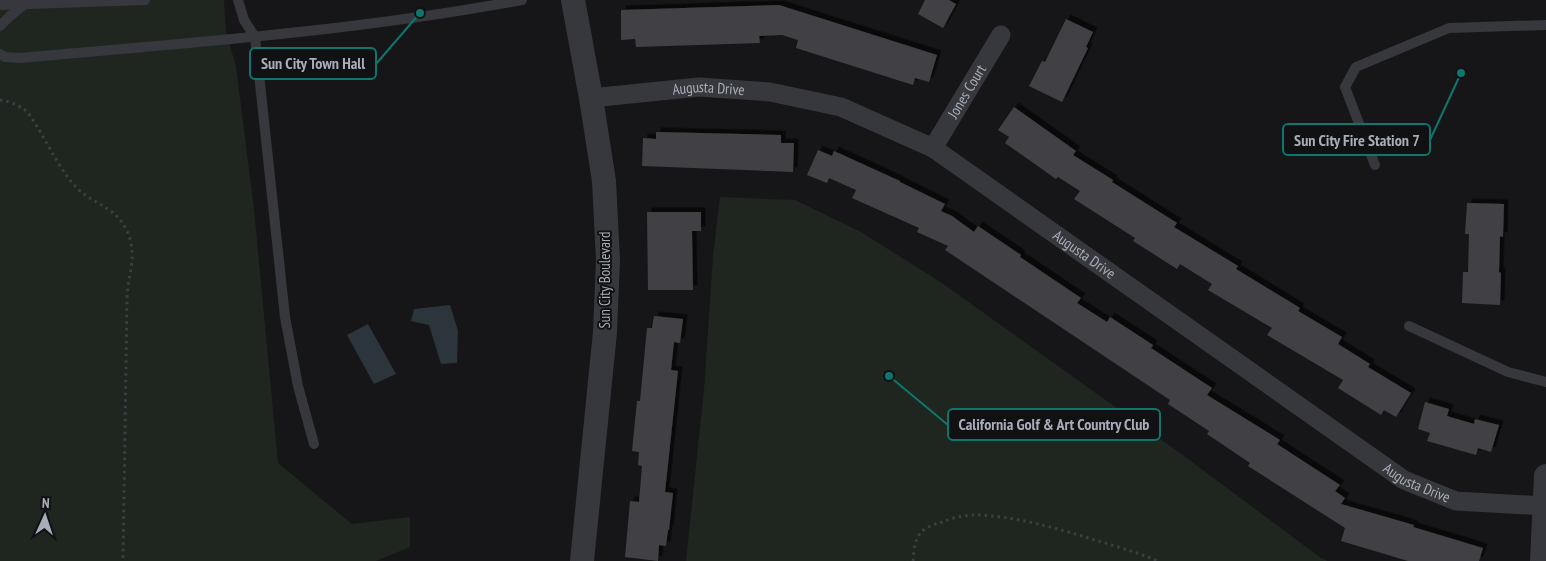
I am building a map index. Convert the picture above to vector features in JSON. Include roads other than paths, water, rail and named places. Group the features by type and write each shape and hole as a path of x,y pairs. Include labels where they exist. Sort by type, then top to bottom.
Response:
{"street":[{"name":"Sun City Boulevard","path":"573,0 604,181 608,260 605,332 582,561"},
{"name":"Jones Court","path":"934,148 1001,34"},
{"name":"Augusta Drive","path":"591,98 700,87 770,92 841,107 934,148 1404,480 1456,501 1545,506"},
{"path":"1542,561 1546,476"}],"lane":[{"path":"0,5 145,0"},
{"path":"238,0 244,20 255,37 285,317 298,386 314,444"},
{"path":"0,54 5,57 20,58 255,37 470,10 522,0"},
{"path":"0,26 26,3"},
{"path":"1375,165 1345,87 1356,67 1449,28 1546,25"},
{"path":"1409,326 1508,372 1546,382"}],"place":[{"name":"Sun City Town Hall","path":"420,13"},
{"name":"Sun City Fire Station 7","path":"1461,73"},
{"name":"California Golf & Art Country Club","path":"889,376"}]}
